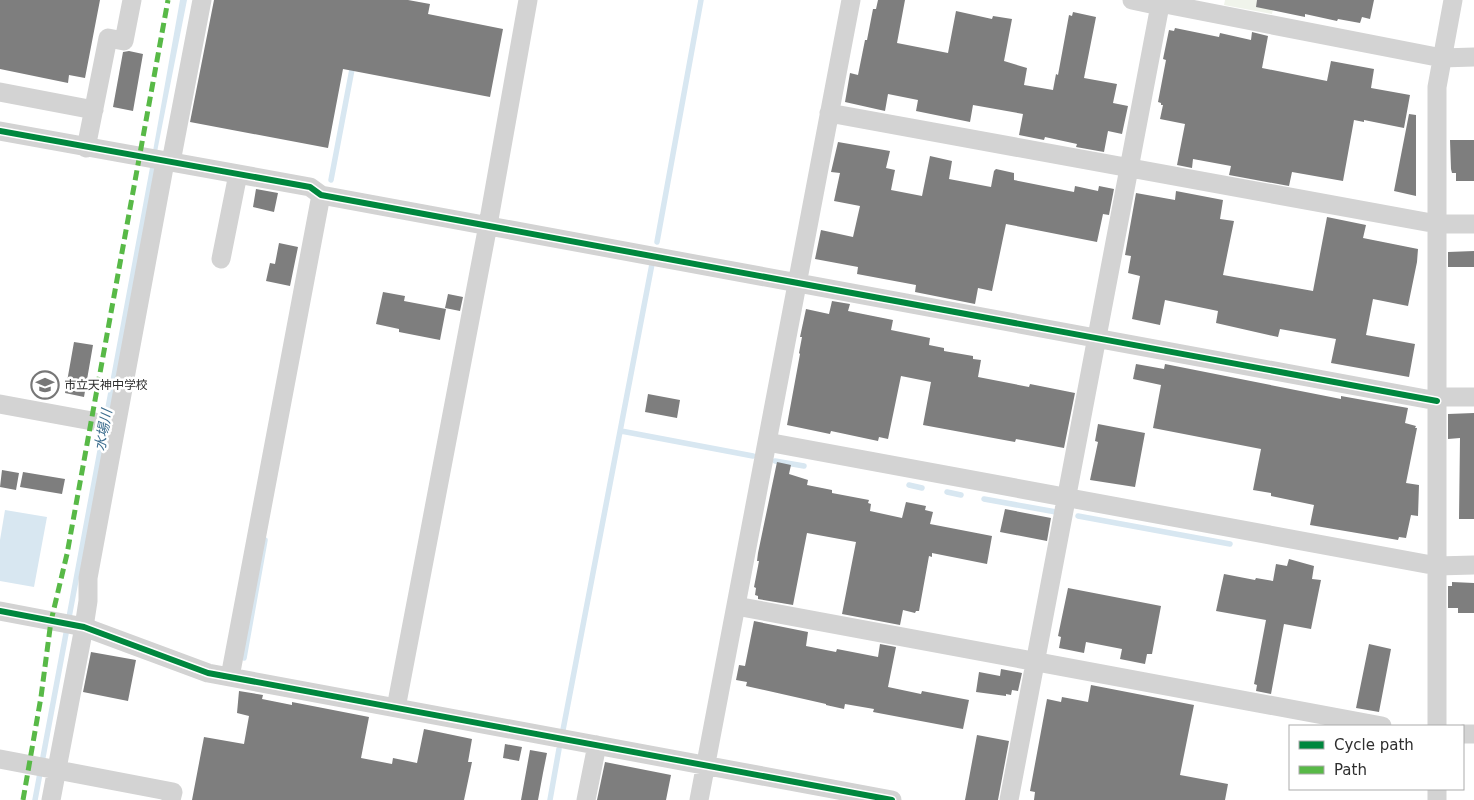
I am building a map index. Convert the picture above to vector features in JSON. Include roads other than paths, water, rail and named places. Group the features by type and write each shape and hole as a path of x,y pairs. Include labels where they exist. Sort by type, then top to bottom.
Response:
{"street":[{"path":"86,148 108,38 124,42 132,0"},
{"path":"52,800 47,768 88,601 88,578 161,161 202,0"},
{"path":"396,708 488,225 528,0"},
{"path":"699,800 851,0"},
{"path":"1132,0 1161,3 1442,58 1474,57"},
{"path":"1437,725 1436,87 1453,0"},
{"path":"1009,800 1161,3"},
{"path":"0,92 94,110"},
{"path":"829,113 1436,224 1474,224"},
{"path":"0,131 310,187 321,195 1097,338 1437,399 1474,397"},
{"path":"221,259 238,174"},
{"path":"230,677 321,195"},
{"path":"0,404 92,421"},
{"path":"767,442 1437,566 1474,566"},
{"path":"736,606 1377,725"},
{"path":"0,611 81,627 208,673 892,800"},
{"path":"586,800 597,745"},
{"path":"0,759 173,792 172,800"}],"waterway":[{"path":"657,242 701,0"},
{"path":"331,180 353,64"},
{"name":"水場川","path":"35,800 154,161"},
{"path":"563,730 652,264"},
{"path":"621,431 753,456"},
{"path":"775,461 804,466"},
{"path":"909,485 922,488"},
{"path":"947,492 961,495"},
{"path":"984,499 1056,512"},
{"path":"1078,516 1230,544"},
{"path":"244,658 265,540"},
{"path":"550,800 559,749"}],"place":[{"name":"市立天神中学校","path":"45,385"}]}
